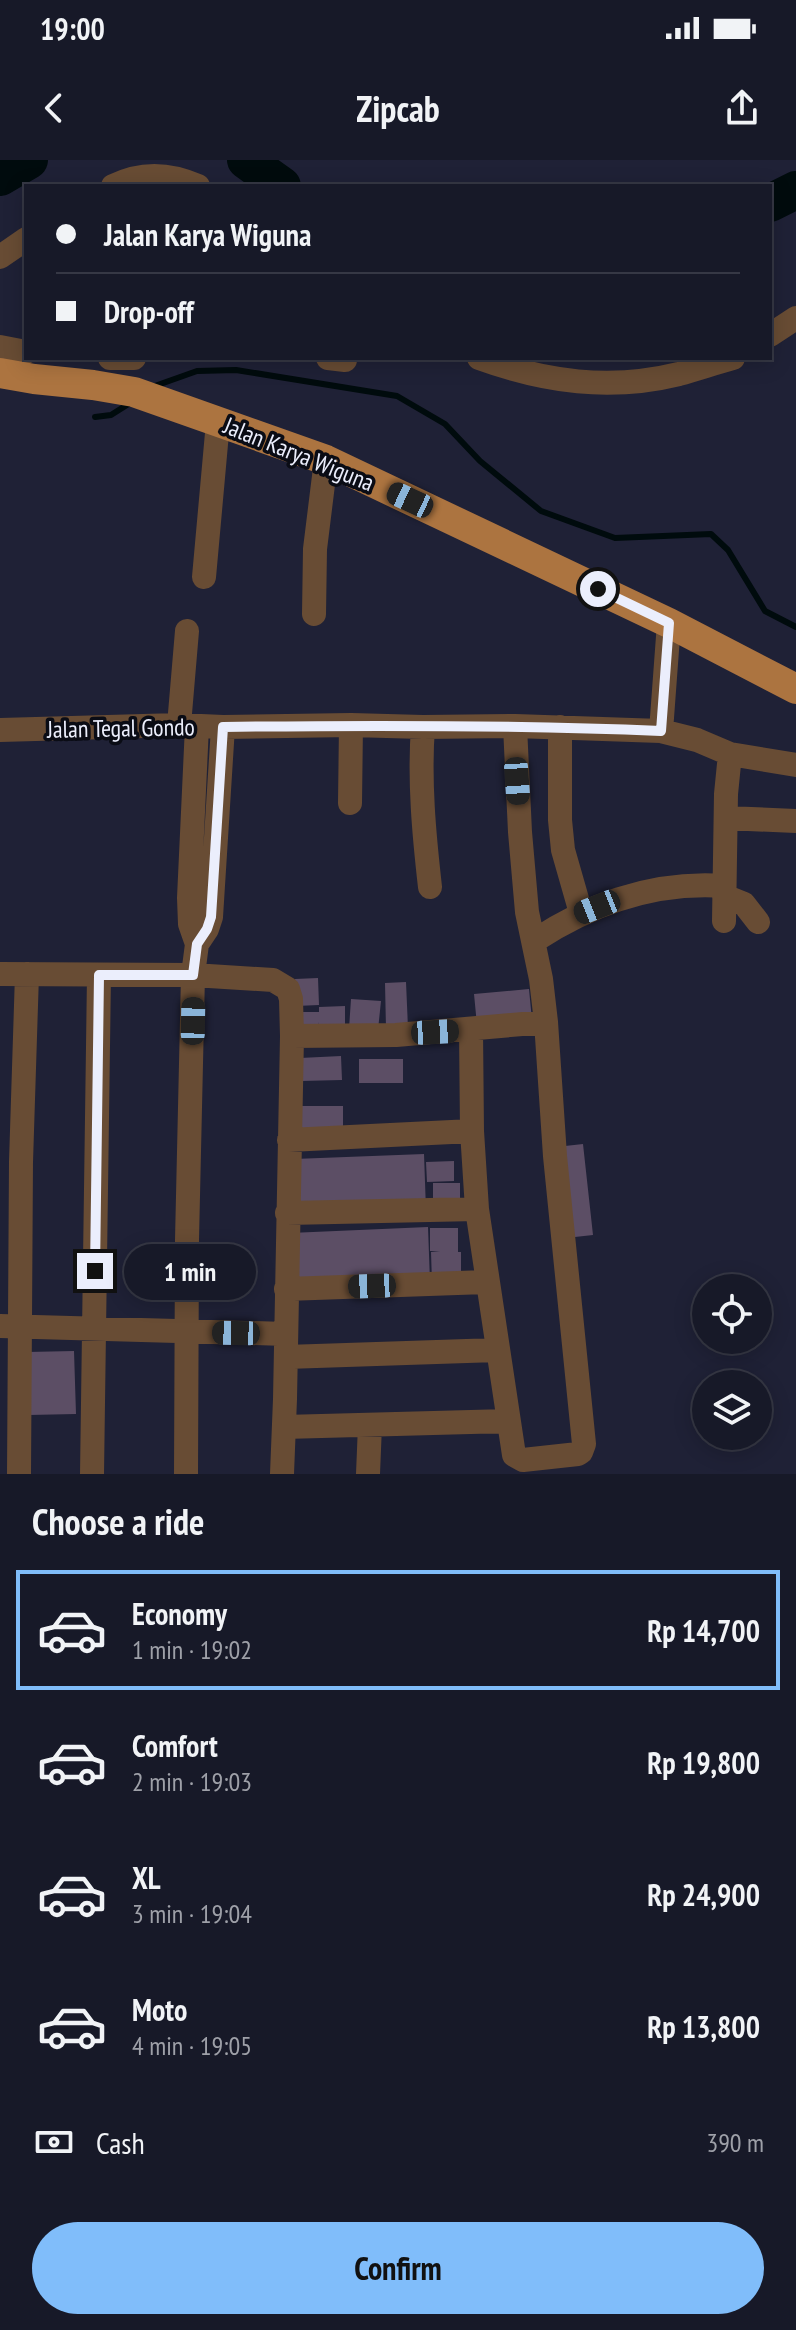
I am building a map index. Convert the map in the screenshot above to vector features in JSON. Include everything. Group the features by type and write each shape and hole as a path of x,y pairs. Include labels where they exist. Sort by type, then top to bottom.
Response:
{"main road":[{"name":"Jalan Karya Wiguna","path":"0,373 143,395 326,460 669,623 796,689"}],"street":[{"path":"117,184 150,175 174,176 193,184"},
{"path":"0,257 24,240"},
{"path":"772,334 796,318"},
{"path":"0,347 24,352"},
{"path":"484,360 514,371 560,381 614,383 677,375 726,360"},
{"path":"204,577 218,422"},
{"path":"314,614 316,539 326,460"},
{"path":"661,731 669,623"},
{"path":"187,631 189,898 190,924 197,944"},
{"path":"350,803 351,725"},
{"name":"Jalan Tegal Gondo","path":"0,730 351,725 661,731 697,740 730,754 796,765"},
{"path":"471,1030 477,1209 514,1455 518,1459 578,1454 583,1449 555,1156 546,1022 525,899 515,726"},
{"path":"186,1474 193,975 197,944 211,917 223,727"},
{"path":"423,727 424,838 430,887"},
{"path":"560,727 563,850 581,913"},
{"path":"724,921 726,794 730,754"},
{"path":"726,818 796,821"},
{"path":"534,941 581,913 643,891 673,886 724,884 758,922"},
{"path":"0,974 193,975 273,980 288,989 292,1036 282,1474"},
{"path":"19,1474 10,1326 21,1162 27,974"},
{"path":"92,1474 99,975"},
{"path":"292,1036 396,1035 546,1022"},
{"path":"289,1140 472,1131"},
{"path":"287,1213 477,1209"},
{"path":"286,1289 486,1282"},
{"path":"10,1326 187,1333 286,1346 497,1350"},
{"path":"284,1427 508,1421"},
{"path":"368,1474 370,1425"}],"building":[{"path":"318,978 319,1005 296,1006 295,979"},
{"path":"406,982 408,1028 386,1029 385,983"},
{"path":"529,989 532,1020 477,1025 474,994"},
{"path":"351,999 381,1001 378,1030 349,1029"},
{"path":"345,1006 345,1032 319,1032 318,1022 318,1033 295,1034 295,1012 319,1012 319,1007"},
{"path":"341,1056 342,1080 301,1081 300,1058"},
{"path":"359,1059 403,1059 403,1083 359,1083"},
{"path":"300,1106 343,1106 343,1135 300,1135"},
{"path":"583,1144 593,1235 566,1238 556,1147"},
{"path":"424,1154 426,1210 296,1212 294,1159"},
{"path":"454,1161 454,1181 427,1182 426,1162"},
{"path":"433,1183 460,1183 460,1208 433,1208"},
{"path":"428,1227 430,1281 292,1287 290,1233"},
{"path":"430,1228 458,1228 461,1282 432,1283 431,1252 440,1251 430,1251"},
{"path":"74,1351 76,1414 29,1415 27,1352"}],"waterway":[{"path":"0,177 29,160"},
{"path":"246,160 279,184"},
{"path":"772,202 796,190"},
{"path":"152,387 197,371 236,370 397,396 445,424 480,461 541,511 615,538 711,534 728,550 765,611 796,627"},
{"path":"95,417 111,415 130,403"}],"route":[{"path":"95,1271 99,975 193,975 197,944 211,917 223,727 515,726 661,731 669,623 598,589"}]}
